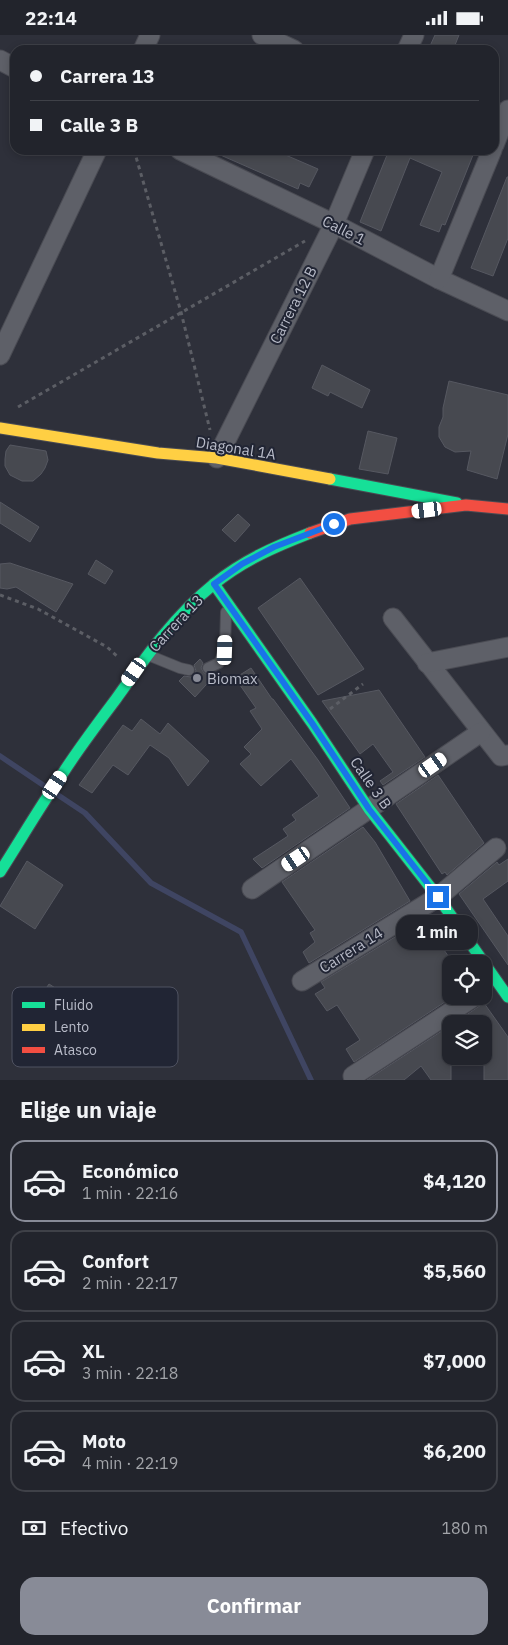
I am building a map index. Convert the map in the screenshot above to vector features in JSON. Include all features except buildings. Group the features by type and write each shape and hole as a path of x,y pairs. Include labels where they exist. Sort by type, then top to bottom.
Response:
{"street":[{"path":"262,35 287,43"},
{"path":"499,132 508,110"},
{"path":"0,355 8,318 94,155"},
{"name":"Calle 1","path":"190,155 334,224 439,279 508,311"},
{"name":"Carrera 12 B","path":"217,458 334,224 363,155"},
{"path":"439,279 490,155"},
{"name":"Diagonal 1A","path":"0,428 158,453 217,458 466,505"},
{"name":"Carrera 13","path":"0,872 63,772 134,672 167,630 192,603 214,584 242,564 274,547 350,519 466,505 508,509"},
{"name":"Calle 3 B","path":"214,584 312,723 369,809 438,897 499,986"},
{"path":"392,618 481,732 505,756"},
{"path":"427,663 508,647"},
{"path":"252,889 481,732"},
{"name":"Carrera 14","path":"302,981 438,897 496,849"},
{"path":"353,1076 461,1005"}],"lane":[{"path":"208,668 219,663 225,650 227,604"},
{"path":"147,655 189,670"}],"path":[{"path":"135,155 181,312 217,458"},
{"path":"17,407 308,239"},
{"path":"0,595 38,609 107,647 134,672"},
{"path":"312,723 363,684"}],"waterway":[{"path":"0,756 46,787"},
{"path":"58,795 85,813 151,883 241,932 311,1080"}],"traffic: fast":[{"path":"330,479 457,503"},
{"path":"0,872 76,754 149,653 173,624 199,596 225,575 272,549 310,533"},
{"path":"214,584 312,723 369,809 438,897 508,997"}],"traffic: slow":[{"path":"0,428 158,453 217,458 330,479"}],"traffic: jam":[{"path":"310,533 350,519 466,505 508,509"}],"place":[{"name":"Biomax","path":"197,678"}],"route":[{"path":"334,524 274,547 242,564 214,584 312,723 369,809 438,897"}]}
